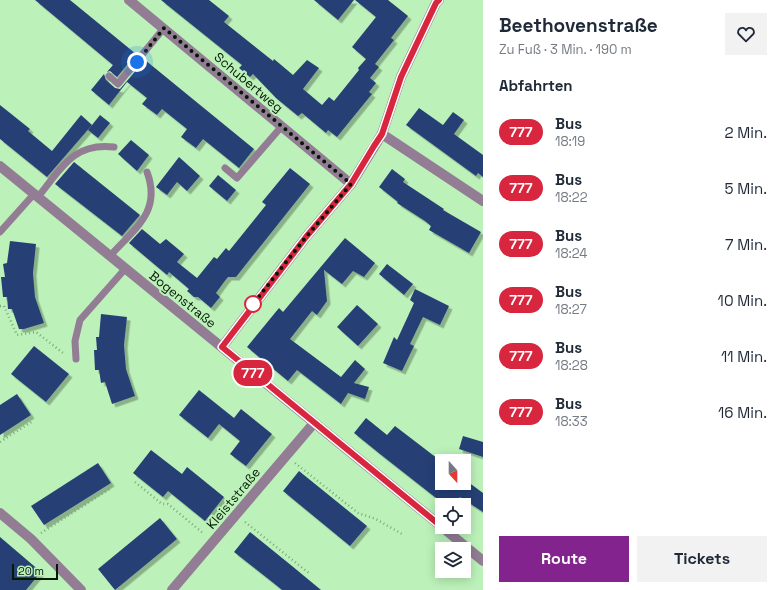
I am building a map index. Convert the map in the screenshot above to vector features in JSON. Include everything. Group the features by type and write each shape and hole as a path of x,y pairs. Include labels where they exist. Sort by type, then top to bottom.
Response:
{"street":[{"name":"Schubertweg","path":"129,0 351,184"},
{"path":"222,347 301,243 351,184 382,134 401,77 435,1"},
{"path":"382,134 483,201"},
{"name":"Bogenstraße","path":"0,166 435,521"},
{"name":"Kleiststraße","path":"172,590 314,423"},
{"path":"0,513 31,539 80,590"},
{"name":"Bogenstraße","path":"450,534 483,561"}],"lane":[{"path":"109,76 118,84 164,28"},
{"path":"225,168 237,178 282,126"},
{"path":"0,232 36,196 74,154 86,148 99,145 114,147"},
{"path":"110,256 146,215 152,202 152,186 148,172"},
{"path":"76,359 75,341 80,320 125,269"}],"path":[{"path":"0,306 4,306 17,335 36,332 63,353"},
{"path":"0,442 33,421"},
{"path":"286,456 358,513 376,519 402,534"},
{"path":"135,482 162,504 168,504 214,542"},
{"path":"31,539 111,488"},
{"path":"236,515 310,574"}],"building":[{"path":"35,0 70,0 136,54 117,77 110,71 107,72 113,65"},
{"path":"161,0 209,0 229,16 224,22 293,75 307,60 319,68 303,89 322,105 329,97 334,101 366,59 352,47 376,17 355,0 388,0 408,16 391,38 394,40 375,64 379,67 370,78 376,83 369,92 372,94 337,137 328,130 326,133 302,113 298,116 276,98 253,74 250,77 239,68 242,65"},
{"path":"314,0 354,0 338,20"},
{"path":"145,60 254,149 239,168 203,139 196,148 181,137 187,129 162,109 157,115 142,104 147,98 127,82 109,105 91,90 104,74 106,80 115,88 120,89"},
{"path":"0,105 30,129 28,131 52,151 81,115 92,125 47,177 0,139"},
{"path":"419,108 443,125 453,112 464,120 454,134 483,155 483,177 478,173 476,176 406,125"},
{"path":"100,115 110,123 98,138 88,130"},
{"path":"131,140 149,155 137,171 118,154"},
{"path":"179,157 200,176 187,191 177,182 167,195 156,187"},
{"path":"74,162 140,215 122,236 55,184"},
{"path":"290,168 310,184 236,277 228,277 224,282 216,293 220,297 211,308 198,297 194,297 187,291 189,289 169,272 167,275 129,243 142,229 160,244 166,239 184,254 177,262 197,278 214,257 217,259 226,248 229,251 266,205 262,202"},
{"path":"392,169 405,179 403,182 444,209 443,210 481,232 469,253 429,230 431,226 397,203 398,202 379,187"},
{"path":"218,175 236,190 227,201 209,186"},
{"path":"345,238 375,263 364,277 353,271 342,284 324,270 327,301 317,315 312,311 290,339 341,377 355,360 365,369 354,383 369,387 365,399 348,393 341,404 297,370 288,381 247,347 279,308 283,312"},
{"path":"10,241 36,244 33,273 35,297 44,323 24,329 19,329 12,309 8,309 7,297 3,297 1,277 5,277 3,264 7,263"},
{"path":"387,264 413,284 404,295 379,274"},
{"path":"415,289 449,306 440,325 423,317 410,344 414,346 402,371 383,363 394,337 397,340 414,303 410,300"},
{"path":"357,305 378,324 358,346 337,327"},
{"path":"101,314 127,317 124,345 126,369 135,396 112,404 105,382 101,383 99,370 95,370 94,350 97,350 96,337 99,337"},
{"path":"34,346 69,374 46,402 11,374"},
{"path":"199,390 234,418 241,409 272,434 246,466 230,454 240,441 219,424 208,438 179,415"},
{"path":"17,394 31,415 0,435 0,405"},
{"path":"366,418 387,435 395,426 435,457 435,490 471,490 471,484 483,493 483,512 471,504 471,498 436,498 354,433"},
{"path":"463,436 483,442 483,457 459,449"},
{"path":"151,450 182,474 187,467 224,497 205,521 168,491 163,497 133,473"},
{"path":"98,463 111,483 44,525 31,506"},
{"path":"299,471 367,526 350,546 283,491"},
{"path":"160,518 177,539 115,590 98,569"},
{"path":"250,532 321,590 282,590 234,552"},
{"path":"0,537 41,572 26,590 0,590"}],"bus line":[{"name":"777","path":"435,521 222,347 253,304 306,237 351,184 382,134 401,77 436,3 439,0"}],"route":[{"path":"137,62 164,28 351,184 306,237 253,304"}]}
